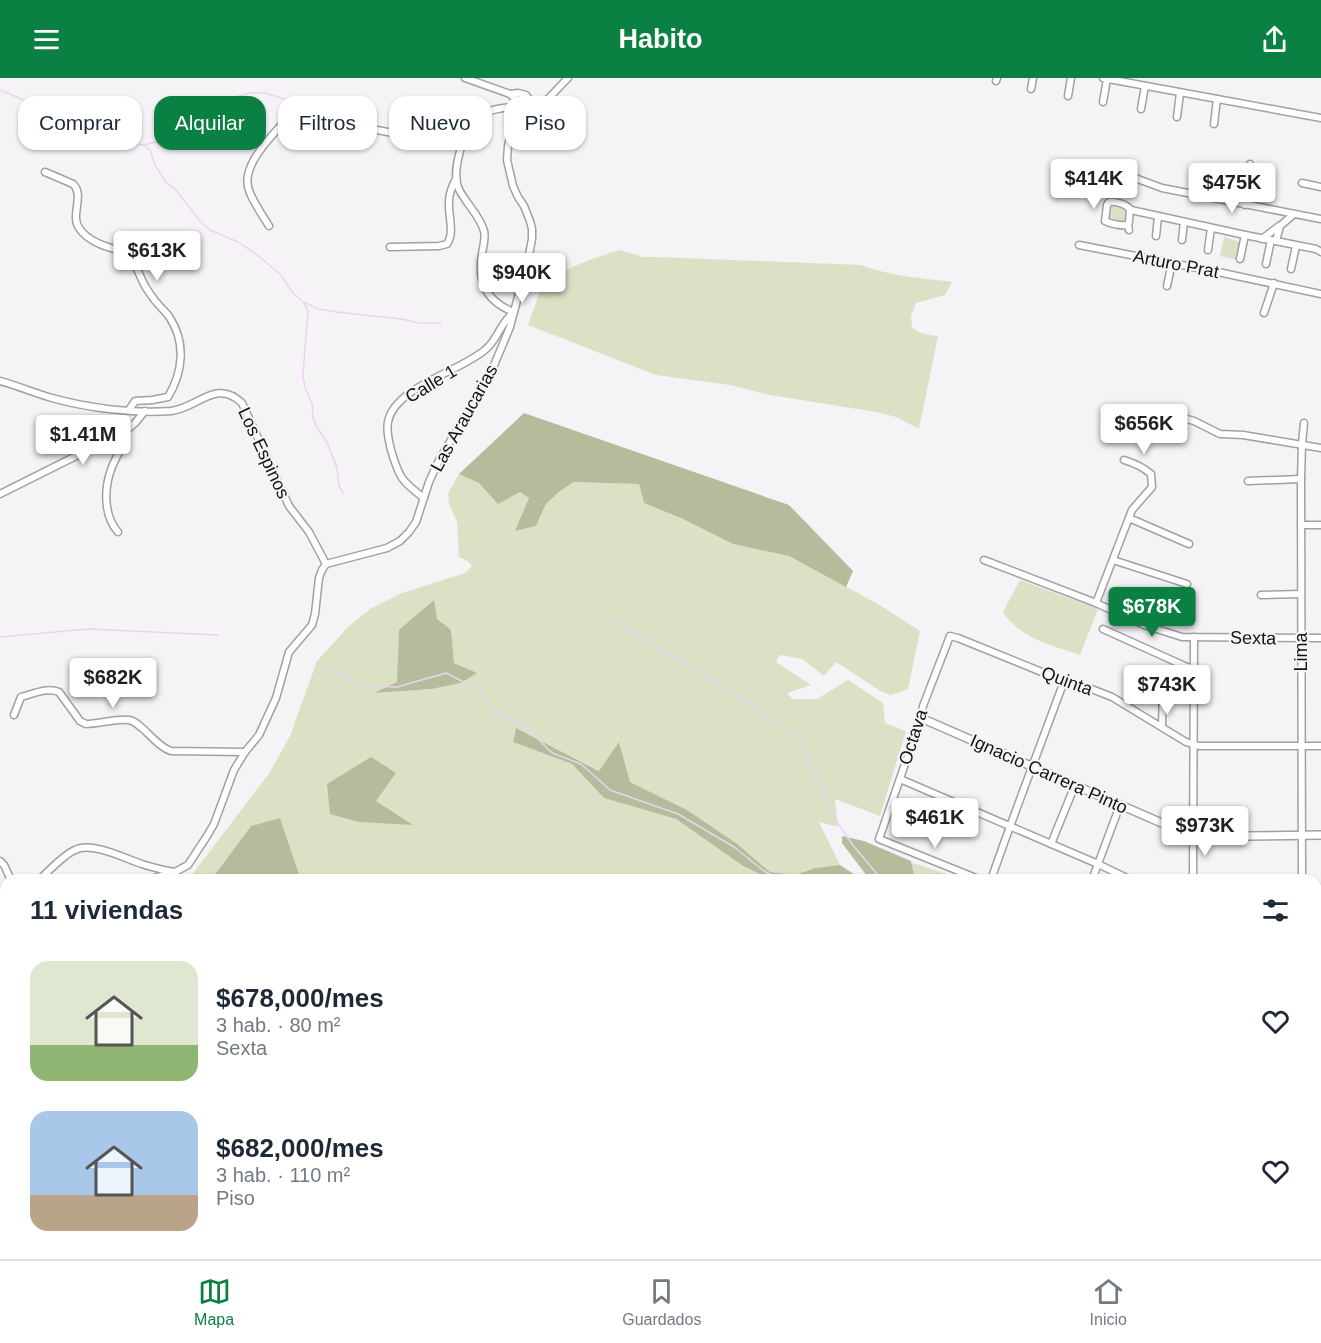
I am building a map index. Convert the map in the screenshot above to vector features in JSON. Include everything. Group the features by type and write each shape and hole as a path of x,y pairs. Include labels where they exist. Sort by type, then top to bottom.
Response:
{"street":[{"path":"465,78 512,96"},
{"name":"Las Araucarias","path":"551,96 568,78"},
{"path":"1031,89 1033,78"},
{"path":"1068,96 1071,78"},
{"path":"1103,102 1105,78 1321,118"},
{"path":"1141,110 1145,86"},
{"path":"1177,117 1180,93"},
{"path":"1214,124 1217,99"},
{"path":"269,226 249,192 247,180 259,152 285,121 296,118 389,132"},
{"path":"461,150 456,166 456,179 484,231 480,270 482,281 492,300 502,308 514,312"},
{"name":"Las Araucarias","path":"326,564 387,548 400,541 409,532 416,522 439,460 490,375 514,312 529,255 532,229 524,206 513,186 507,160 508,150"},
{"path":"1245,205 1250,164"},
{"path":"1100,165 1162,188 1321,219"},
{"path":"45,172 73,184 78,194 76,222 78,228 96,243 127,254 149,293 174,326 182,353 181,365 174,386 168,397 135,401 129,410"},
{"path":"390,247 447,244 450,237 449,199 456,179"},
{"path":"1302,183 1321,187"},
{"path":"1131,210 1128,227 1105,221 1107,205 1113,201 1128,206 1131,210 1158,217 1316,249 1321,252"},
{"path":"1262,239 1294,214"},
{"path":"1156,236 1158,217"},
{"path":"1182,240 1185,222"},
{"path":"1266,264 1280,226"},
{"path":"1208,250 1211,228"},
{"path":"1240,259 1245,235"},
{"name":"Arturo Prat","path":"1079,245 1321,294"},
{"path":"1291,269 1296,246"},
{"path":"1167,286 1172,262"},
{"path":"1264,313 1274,284"},
{"name":"Calle 1","path":"424,498 397,472 389,441 387,424 390,414 416,389 488,348 506,318 514,312"},
{"name":"Los Espinos","path":"0,381 54,399 89,406 129,410 172,411 184,408 212,394 221,392 235,396 242,403 289,506 309,532 326,564"},
{"path":"0,494 126,431 145,411"},
{"path":"1148,414 1169,414 1194,421 1220,434 1243,435 1321,448"},
{"name":"Lima","path":"1302,874 1301,479 1304,423"},
{"path":"118,532 109,519 107,486 110,470 124,443 126,431"},
{"path":"1096,603 1129,518 1136,504 1151,490 1151,474 1146,469 1124,460"},
{"path":"1248,481 1301,479"},
{"path":"1129,518 1189,544"},
{"path":"1301,525 1321,525"},
{"name":"Sexta","path":"984,560 1096,603 1144,625 1182,637 1321,638"},
{"path":"1113,560 1187,584"},
{"path":"168,874 188,865 214,824 234,770 259,735 276,698 289,652 312,625 319,578 326,564"},
{"path":"1261,595 1301,594"},
{"path":"1103,629 1194,669"},
{"name":"Quinta","path":"950,636 1064,681 1112,697 1193,745 1321,746"},
{"name":"Octava","path":"950,636 923,706 879,839 966,874"},
{"path":"1193,874 1194,637"},
{"path":"993,874 1064,681"},
{"path":"1153,684 1162,688 1162,727"},
{"path":"14,715 21,697 54,690 59,692 80,721 86,724 129,720 162,747 171,751 245,752"},
{"name":"Ignacio Carrera Pinto","path":"921,717 1193,835 1321,835"},
{"path":"900,779 1119,874"},
{"path":"1051,844 1074,785"},
{"path":"1094,874 1120,805"},
{"path":"46,874 74,850 83,847 175,872"},
{"path":"0,861 8,874"}],"green space":[{"path":"1110,203 1128,209 1126,222 1107,218"},
{"path":"1224,237 1241,242 1237,260 1220,256"},
{"path":"619,250 643,257 861,265 894,274 952,282 945,295 916,303 911,316 912,328 924,334 938,336 919,429 896,417 876,412 770,395 730,385 656,375 528,325 546,282 569,268"},
{"path":"524,413 789,505 853,571 846,587 789,556 733,544 644,503 639,484 574,482 546,504 536,526 515,531 529,498 520,492 498,504 479,483 459,474"},
{"path":"459,474 479,483 520,492 529,498 516,531 536,526 546,504 574,482 639,484 644,503 733,544 789,556 878,604 920,631 908,689 891,695 882,692 836,662 824,676 802,659 780,655 776,662 811,685 787,693 793,699 817,699 848,680 883,703 885,723 906,731 880,816 835,799 838,827 819,822 840,865 815,868 798,874 770,872 736,843 687,810 630,782 619,743 600,771 516,728 513,742 572,764 604,798 676,819 743,866 760,874 299,874 280,818 251,826 215,874 193,874 270,772 290,736 317,661 348,627 370,609 402,593 465,573 472,566 468,561 459,557 457,522 449,504 448,493","holes":["451,630 454,663 476,673 461,683 432,689 376,693 397,682"]},
{"path":"1020,580 1098,609 1080,655 1037,640 1010,621 1003,612"},
{"path":"434,600 437,619 451,630 454,663 477,673 461,683 432,689 374,693 397,682 399,630"},
{"path":"516,728 599,771 619,742 630,782 687,810 736,843 770,872 787,874 760,874 743,866 676,819 604,798 572,764 513,742"},
{"path":"371,757 396,773 376,801 413,825 359,822 330,814 327,784"},
{"path":"280,818 299,874 215,874 251,826"},
{"path":"842,836 864,841 911,861 914,874 865,874 842,843"},
{"path":"913,863 947,874 905,874"},
{"path":"840,865 854,874 798,874 815,868"}],"waterway":[{"path":"0,90 51,115 98,123 111,139 143,145 150,150 155,165 166,182 176,190 200,221 210,230 238,242 256,254 281,275 293,293 303,302 319,309 337,312 420,323 441,323"},
{"path":"144,145 165,137 198,108 249,93 266,93 278,97"},
{"path":"304,303 308,311 303,375 305,388 312,403 316,426 327,442 337,468 339,486 343,493"},
{"path":"604,615 703,674 799,737 837,822 877,874"},
{"path":"0,637 88,629 218,635"},
{"path":"324,667 366,686 397,687 446,673 481,691 493,709 529,730 552,753 581,764 610,790 678,814 734,847 770,874"}]}
